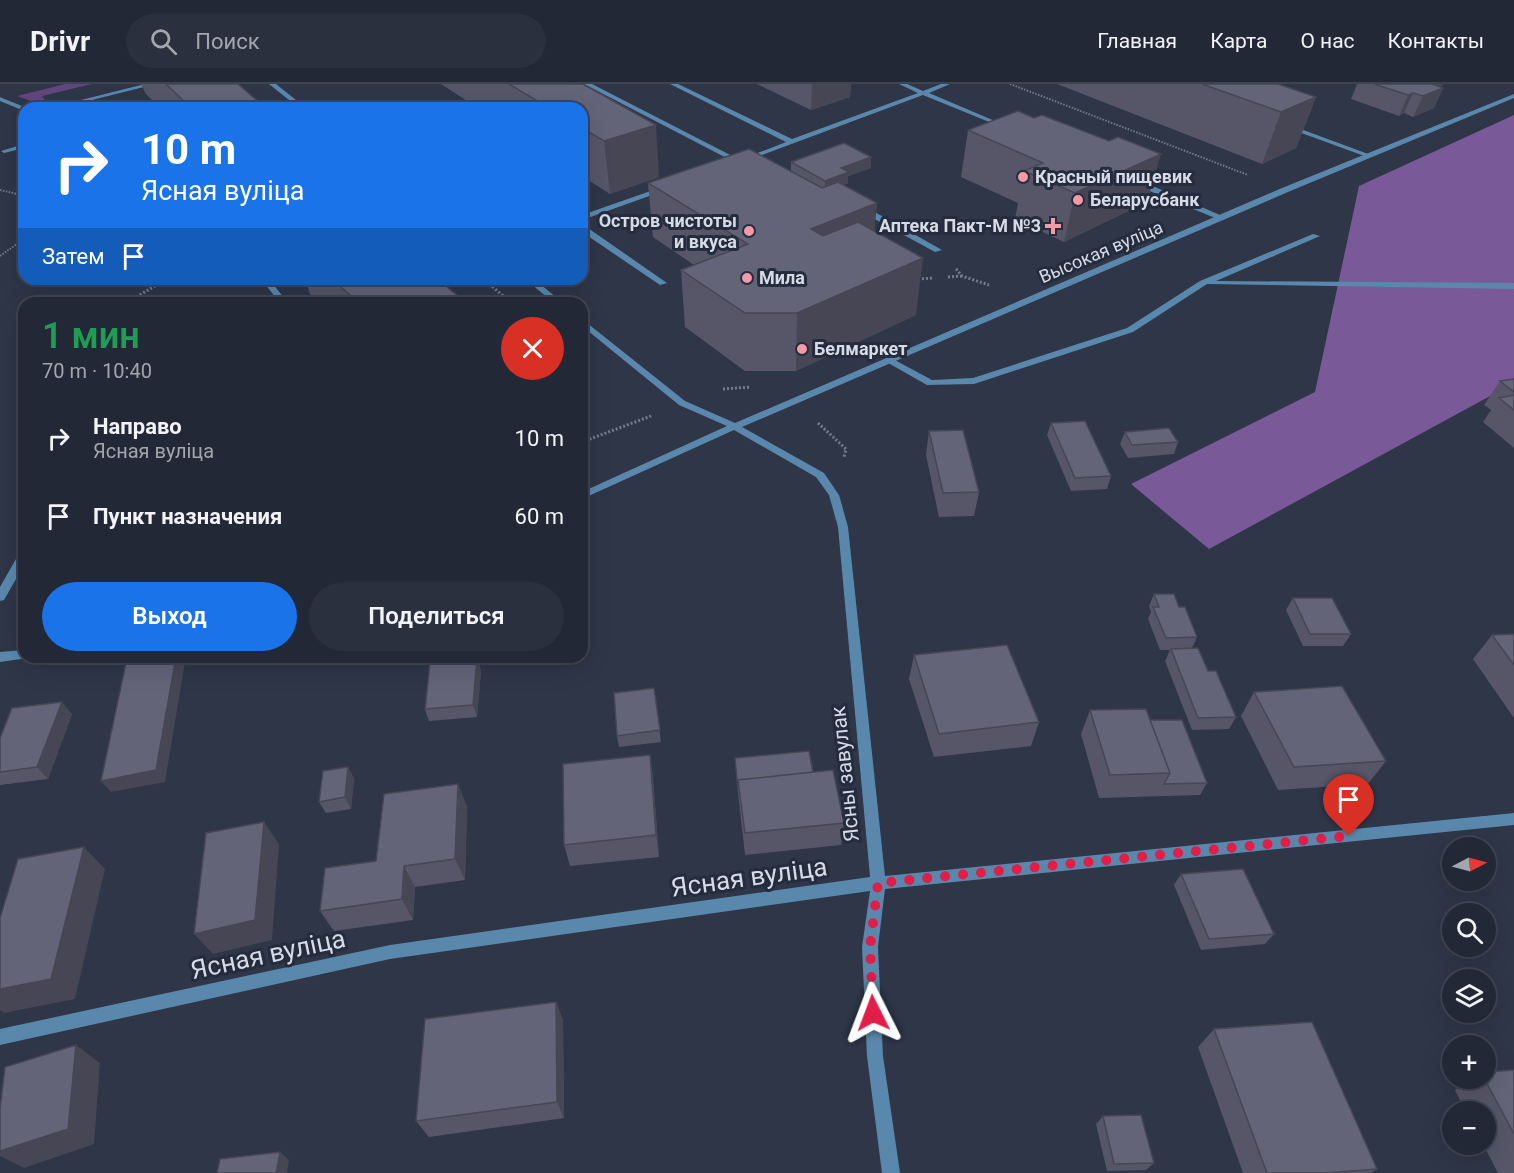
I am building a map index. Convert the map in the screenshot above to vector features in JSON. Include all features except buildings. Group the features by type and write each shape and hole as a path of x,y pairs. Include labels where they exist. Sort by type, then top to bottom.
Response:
{"street":[{"path":"76,102 153,84"},
{"path":"272,84 295,102"},
{"path":"586,84 748,166"},
{"path":"673,84 792,142"},
{"path":"902,84 1012,130"},
{"path":"729,165 947,84"},
{"name":"Высокая вуліца","path":"588,493 793,400 1285,190 1514,96"},
{"path":"0,99 18,106"},
{"path":"88,99 91,102"},
{"path":"1279,123 1369,156"},
{"path":"4,151 18,148"},
{"path":"1132,180 1223,218"},
{"path":"588,217 678,184"},
{"path":"850,202 938,250"},
{"path":"588,232 663,283"},
{"path":"888,360 930,383 974,381 1130,330 1203,283 1316,237"},
{"path":"1203,283 1514,286"},
{"path":"270,285 279,297"},
{"path":"536,285 552,297"},
{"name":"Ясны завулак","path":"588,327 682,404 734,426 820,475 834,495 843,527 878,883 870,947 875,1056 891,1173"},
{"path":"0,597 18,566"},
{"path":"0,657 18,656"},
{"name":"Ясная вуліца","path":"0,1037 390,952 878,883 1514,819"}],"path":[{"path":"1010,84 1285,190"},
{"path":"0,189 17,194"},
{"path":"0,256 18,243"},
{"path":"938,250 962,276"},
{"path":"917,279 962,276 989,286"},
{"path":"136,297 156,285"},
{"path":"490,285 505,297"},
{"path":"793,400 846,449 834,495"},
{"path":"588,440 651,416"}],"shaded area":[{"path":"65,84 92,84 42,96 46,101 33,102 17,96"},
{"path":"1514,115 1514,383 1209,549 1131,484 1315,392 1359,186"}],"place":[{"name":"Красный пищевик","path":"1023,177"},
{"name":"Беларусбанк","path":"1078,200"},
{"name":"Аптека Пакт-М №3","path":"1053,226"},
{"name":"Остров чистоты и вкуса","path":"749,231"},
{"name":"Мила","path":"747,278"},
{"name":"Белмаркет","path":"802,349"}],"route":[{"path":"873,1013 870,947 878,883 1349,836"}]}
